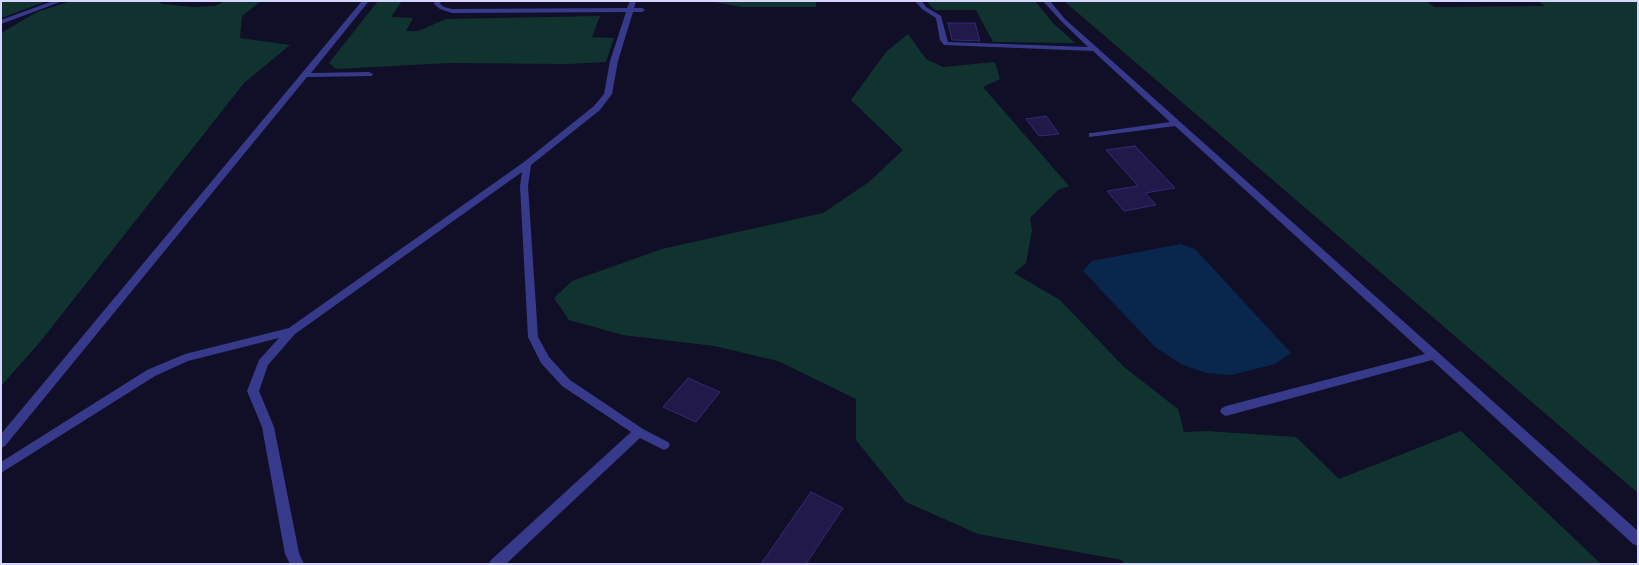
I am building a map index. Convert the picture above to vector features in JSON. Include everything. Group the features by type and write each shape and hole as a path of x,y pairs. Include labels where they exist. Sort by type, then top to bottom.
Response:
{"lane":[{"path":"1,22 60,1"},
{"path":"1,443 366,1"},
{"path":"438,1 437,4 442,8 452,11 632,6 642,10"},
{"path":"918,1 924,8 939,17 943,40 946,44 1094,49"},
{"path":"1046,1 1094,49 1638,540"},
{"path":"297,564 292,554 268,427 253,391 263,363 292,331 527,164 597,108 608,94 614,61 632,6"},
{"path":"304,75 369,74"},
{"path":"1092,135 1177,123"},
{"path":"527,164 524,186 533,337 545,360 566,383 638,432 664,445"},
{"path":"1,468 151,373 185,358 292,331"},
{"path":"1226,411 1434,356"},
{"path":"496,564 638,432"}],"green space":[{"path":"1,1 47,1 1,18"},
{"path":"71,1 159,1 162,4 193,7 215,6 225,1 261,1 242,16 240,38 290,45 244,83 40,342 1,386 1,33 37,12"},
{"path":"378,1 402,1 391,17 413,18 406,31 418,31 446,19 600,16 592,37 614,38 606,62 569,64 449,63 336,69 329,63"},
{"path":"710,1 816,1 816,7 742,7"},
{"path":"926,1 1035,1 1053,23 1075,43 993,42 976,10 935,10"},
{"path":"1064,1 1426,1 1434,7 1545,6 1538,1 1638,1 1638,493"},
{"path":"908,34 926,59 943,67 995,62 1000,79 983,87 1069,186 1058,190 1030,218 1032,230 1026,263 1014,273 1060,300 1124,367 1178,409 1184,432 1206,431 1296,437 1339,479 1461,431 1601,564 1124,564 1122,560 978,534 906,502 856,440 856,399 778,361 714,346 623,335 569,320 554,298 572,281 662,249 823,213 869,182 903,150 851,100 886,52"}],"water":[{"path":"1180,244 1195,249 1291,353 1275,364 1231,375 1206,373 1181,364 1155,347 1083,271 1092,261"}],"building":[{"path":"948,23 975,23 980,41 952,40"},
{"path":"1046,116 1059,134 1039,136 1026,119"},
{"path":"1135,146 1175,188 1145,193 1156,205 1124,211 1107,191 1138,186 1106,150"},
{"path":"688,378 720,392 696,422 663,407"},
{"path":"811,492 843,508 806,564 761,564"}]}
